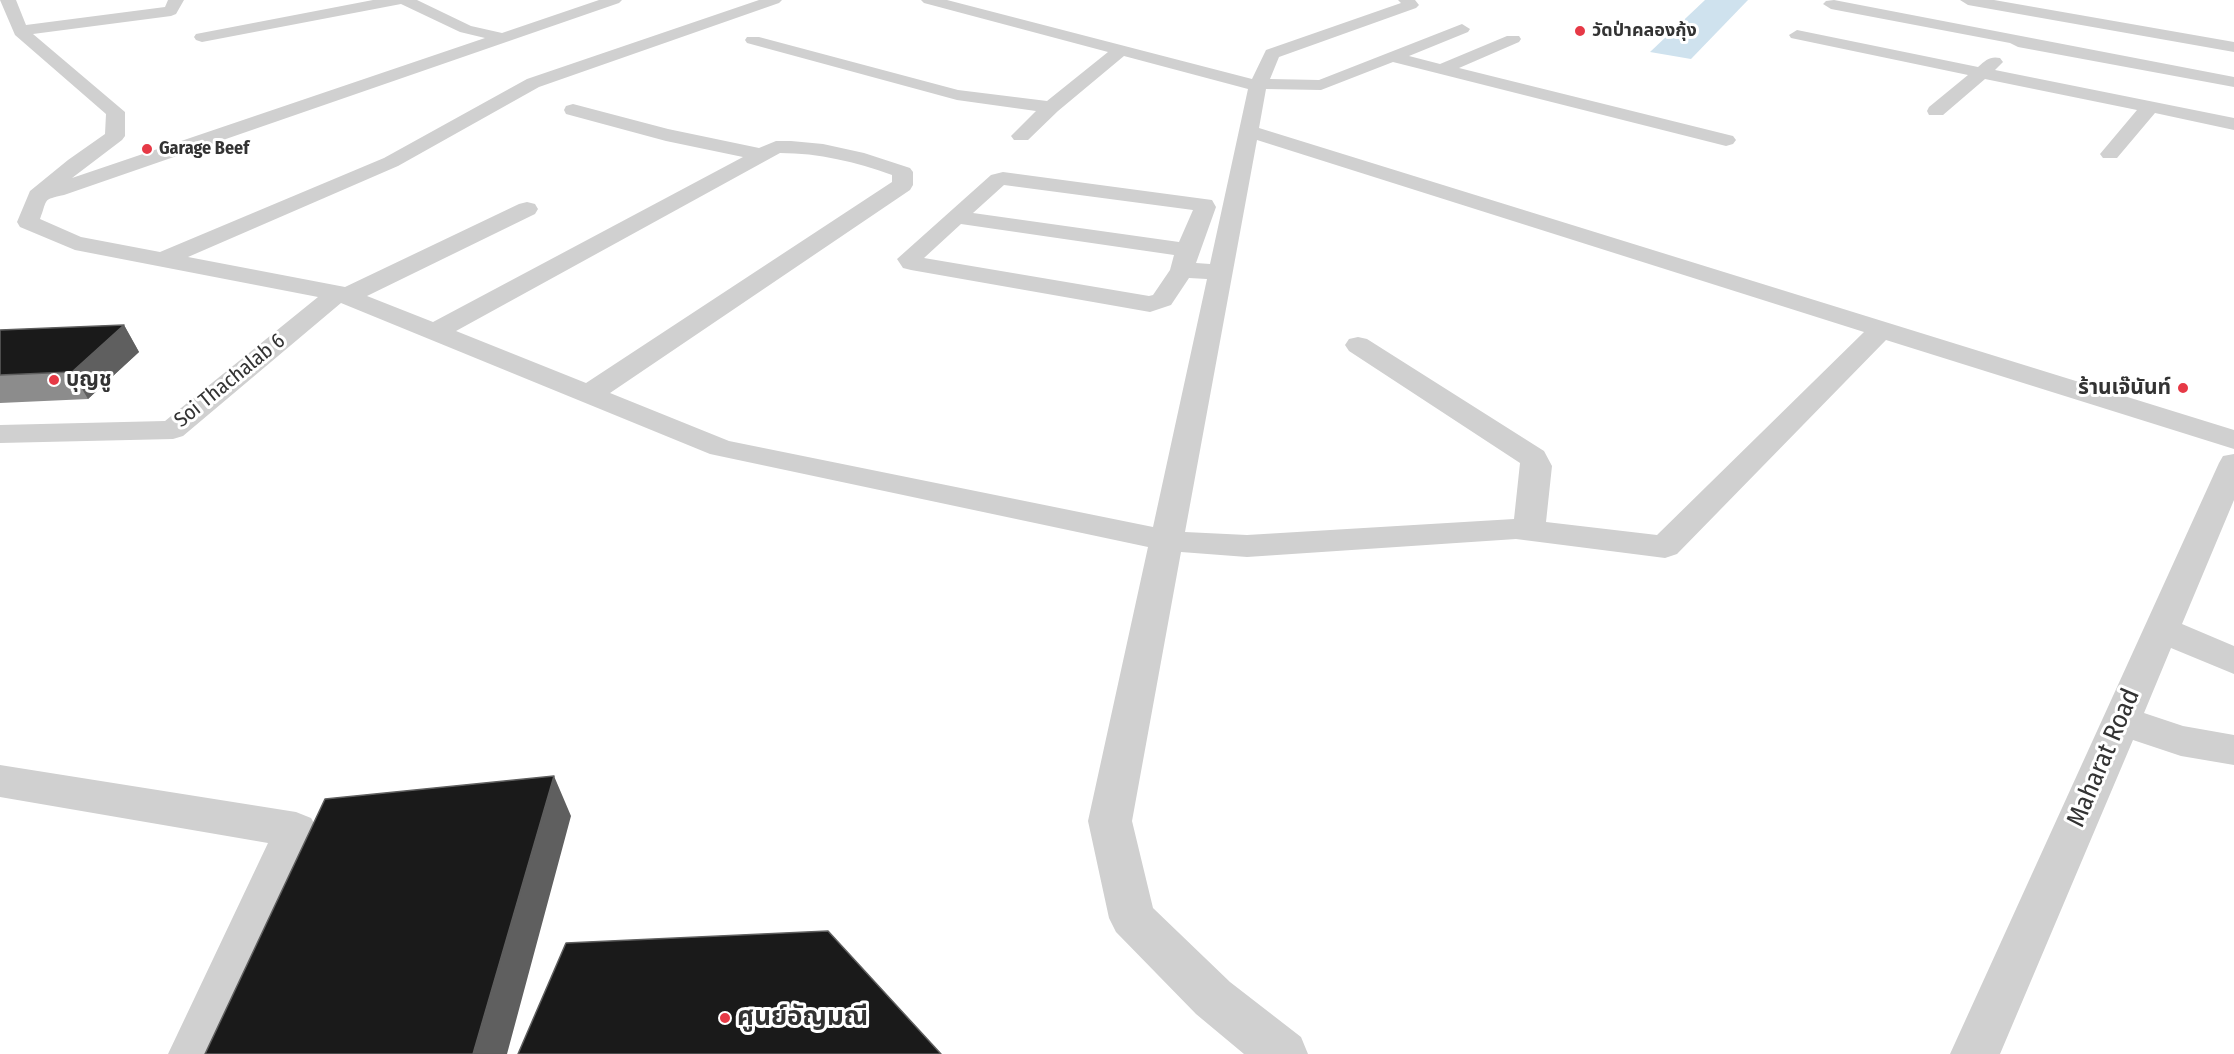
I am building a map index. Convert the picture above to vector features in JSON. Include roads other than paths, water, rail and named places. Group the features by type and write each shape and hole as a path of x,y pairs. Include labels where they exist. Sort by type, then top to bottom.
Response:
{"street":[{"path":"8,0 21,31 42,52 116,112 115,136 75,164 38,196 28,222 75,243 342,295 721,448 1168,541 1247,546 1516,530 1665,547 1882,329"},
{"path":"202,37 397,0"},
{"path":"405,0 466,29 504,38"},
{"path":"38,196 614,0"},
{"path":"162,260 391,162 533,83 774,0"},
{"path":"929,0 1259,85 1321,85 1462,29"},
{"path":"1283,1054 1214,998 1132,918 1110,821 1259,85 1272,54 1411,5 1406,0"},
{"path":"1968,0 2234,47"},
{"path":"21,31 179,6"},
{"path":"2234,82 2020,41 1825,9 1797,34 2234,124"},
{"path":"1936,111 2050,15"},
{"path":"1443,69 1513,39"},
{"path":"753,40 957,94 1052,107"},
{"path":"1021,136 1121,50"},
{"path":"1392,57 1726,140"},
{"path":"2110,154 2150,107"},
{"path":"573,111 666,135 760,154"},
{"path":"1249,131 2234,440"},
{"path":"435,332 776,147 796,146 883,164 903,172 902,185 589,394"},
{"path":"1002,178 1200,204 1205,207 1184,260 1162,300 1150,304 909,261 956,217 998,179 1002,178"},
{"name":"Soi Thachalab 6","path":"0,434 173,430 342,295 527,209"},
{"path":"956,217 1184,260 1221,272"},
{"path":"1358,345 1533,458 1537,466 1530,531"},
{"name":"Maharat Road","path":"1975,1054 2160,629 2225,504 2234,463"},
{"path":"2160,629 2234,661"},
{"path":"2120,720 2181,741 2234,750"},
{"path":"0,781 296,830 193,1054"}],"water":[{"path":"1705,0 1748,0 1691,59 1650,52"}],"place":[{"name":"วัดป่าคลองกุ้ง","path":"1580,31"},
{"name":"Garage Beef","path":"147,149"},
{"name":"บุญชู","path":"54,380"},
{"name":"ร้านเจ๊นันท์","path":"2183,388"},
{"name":"ศูนย์อัญมณี","path":"725,1018"}]}
